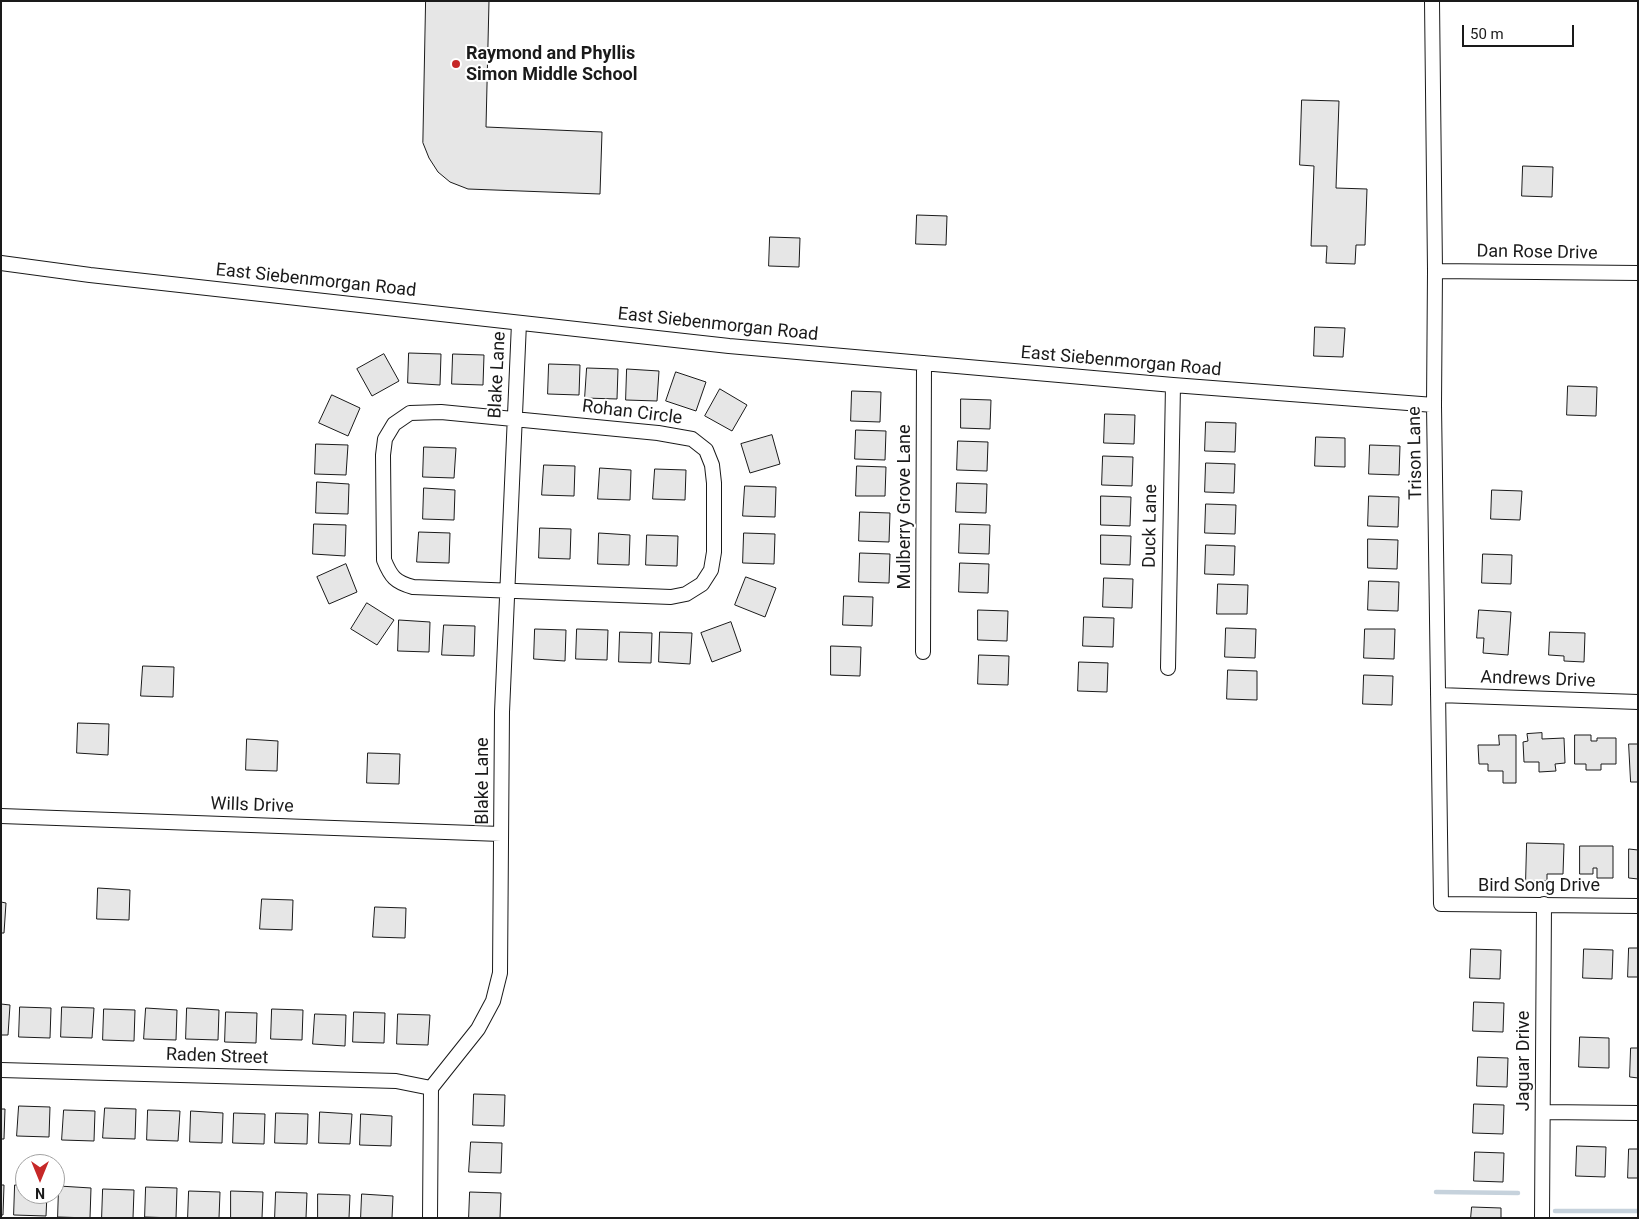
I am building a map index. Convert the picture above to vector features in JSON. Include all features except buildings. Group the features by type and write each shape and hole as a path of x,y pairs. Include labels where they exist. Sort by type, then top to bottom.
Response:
{"street":[{"name":"Trison Lane","path":"1432,1 1435,270 1434,405 1441,904"},
{"name":"East Siebenmorgan Road","path":"1,263 99,276 729,346 1173,385 1434,405"},
{"name":"Dan Rose Drive","path":"1435,270 1638,273"},
{"name":"Blake Lane","path":"431,1088 478,1029 493,1001 500,973 502,712 519,323"},
{"name":"Mulberry Grove Lane","path":"922,652 924,363"},
{"name":"Duck Lane","path":"1168,668 1173,385"},
{"name":"Rohan Circle","path":"441,412 658,433 692,439 706,450 712,465 714,483 714,552 711,570 702,584 686,594 670,598 507,592 413,587 400,584 389,573 384,560 383,455 385,439 394,424 410,413 441,412"},
{"name":"Andrews Drive","path":"1438,696 1638,702"},
{"name":"Wills Drive","path":"1,816 501,834"},
{"name":"Bird Song Drive","path":"1441,904 1638,906"},
{"name":"Jaguar Drive","path":"1542,1218 1544,904"},
{"name":"Raden Street","path":"1,1070 396,1081 431,1088"},
{"path":"430,1218 431,1088"},
{"path":"1543,1112 1638,1113"}],"waterway":[{"path":"1436,1192 1518,1193"},
{"path":"1555,1211 1638,1211"}],"place":[{"name":"Raymond and Phyllis Simon Middle School","path":"456,64"}]}
